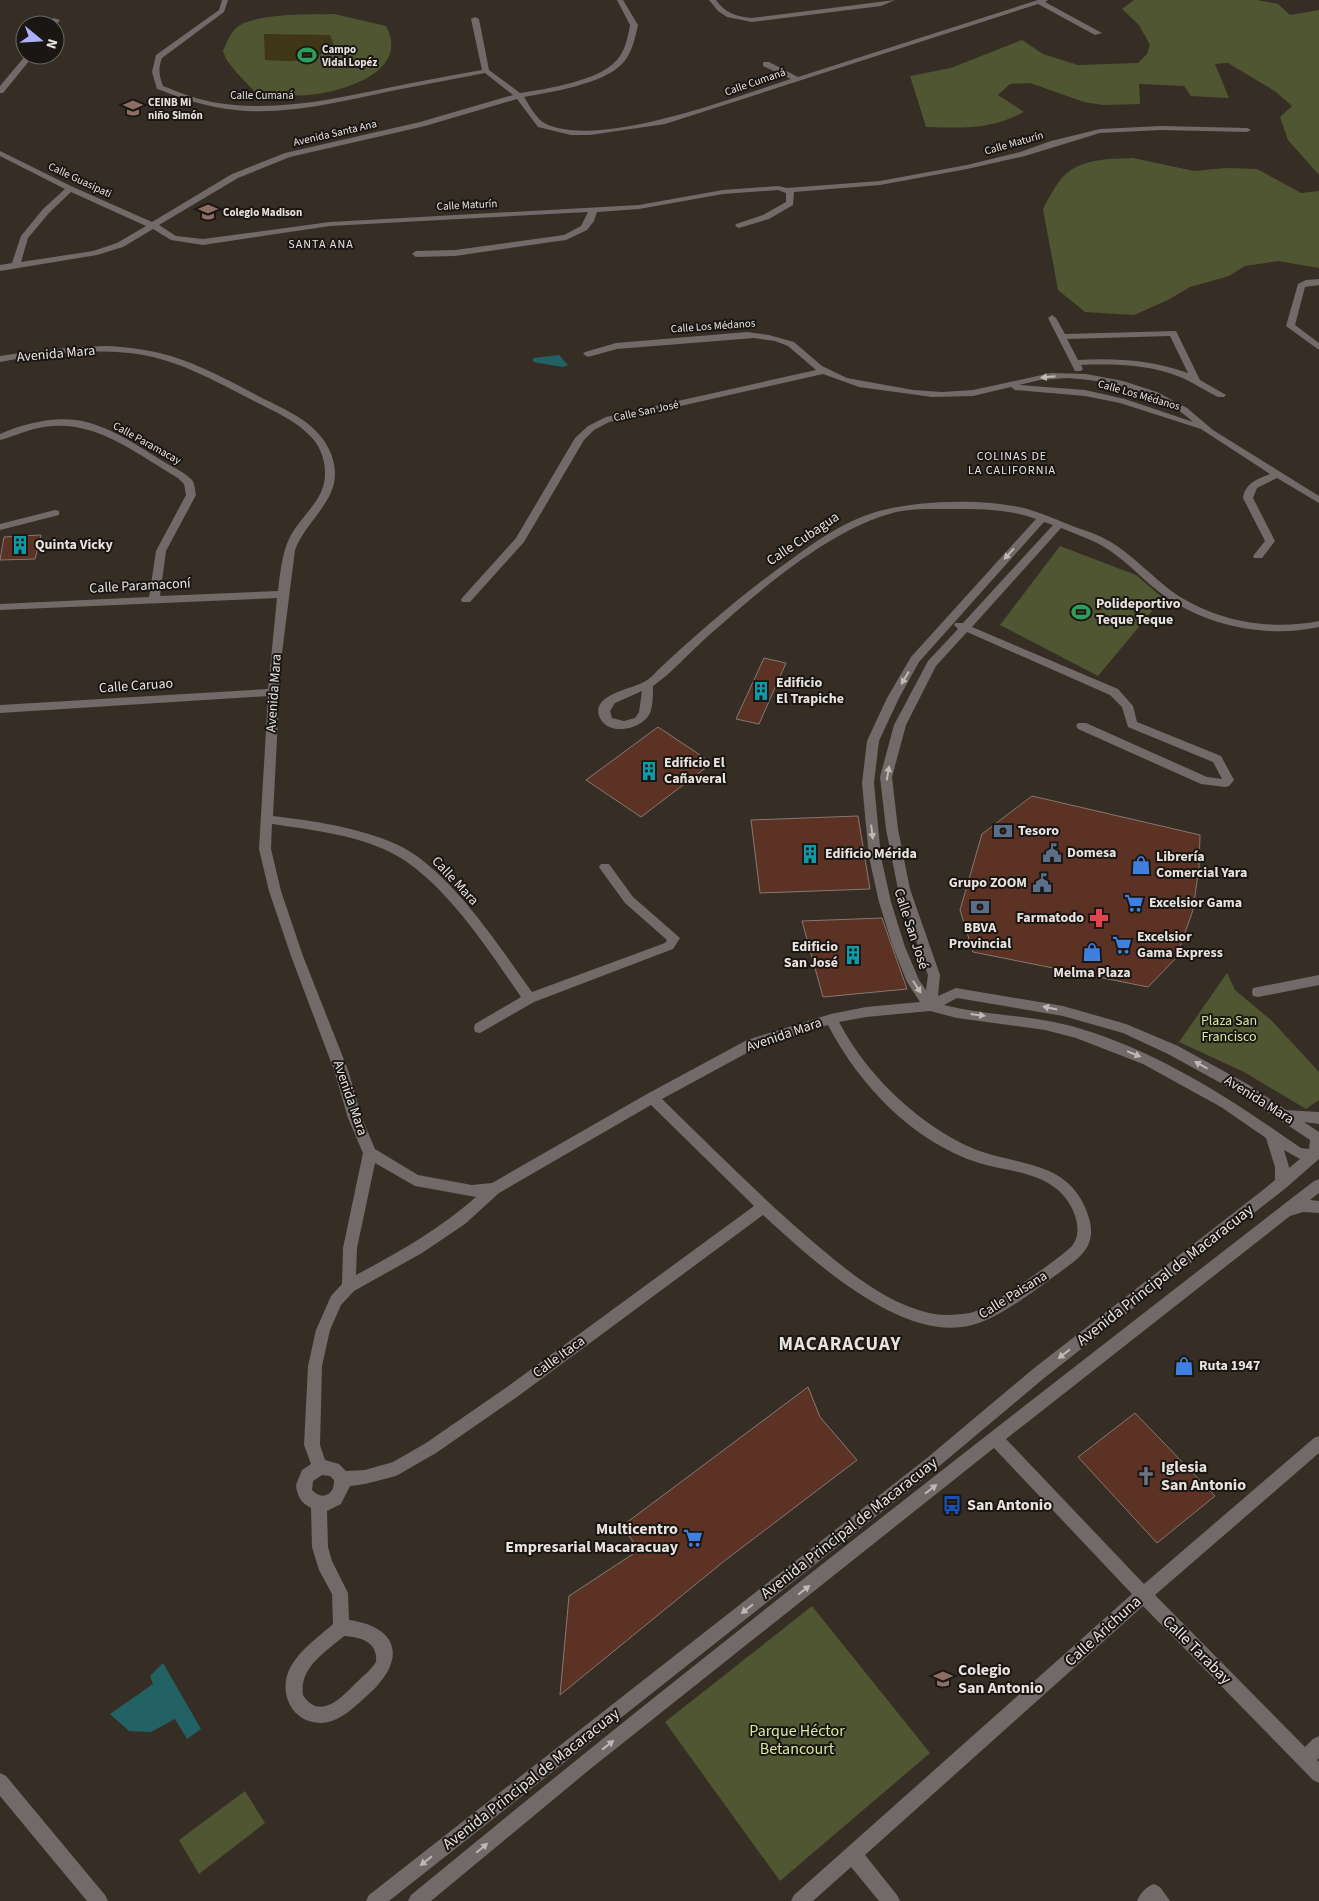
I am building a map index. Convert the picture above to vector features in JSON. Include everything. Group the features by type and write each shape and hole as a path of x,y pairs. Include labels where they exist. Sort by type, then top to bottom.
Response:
{"street":[{"name":"Calle Cumaná","path":"225,0 222,11 159,57 154,73 160,87 175,95 198,102 233,108 271,108 341,101 486,71 519,96 541,125 571,132 590,133 665,122 1042,1"},
{"name":"Avenida Santa Ana","path":"0,268 94,253 120,245 235,176 288,155 422,124 519,96 572,86 599,75 619,62 630,44 634,25 622,0"},
{"path":"712,0 725,15 737,19 752,20 881,4 892,0"},
{"path":"1042,1 1098,34"},
{"path":"475,19 486,71"},
{"path":"766,64 797,79"},
{"path":"0,90 21,65"},
{"name":"Calle Maturín","path":"152,225 174,238 202,242 330,224 639,207 723,192 778,188 787,190 880,183 958,169 1022,154 1054,143 1100,131 1161,128 1247,130"},
{"name":"Calle Guasipati","path":"0,153 70,189 152,225"},
{"path":"16,266 24,238 46,210 70,189"},
{"path":"739,226 766,217 790,203 790,192 787,190"},
{"path":"416,254 465,252 566,238 583,231 589,225 593,209"},
{"path":"1319,282 1306,283 1301,286 1290,326 1319,347"},
{"path":"1052,318 1081,376 1085,393"},
{"path":"1299,332 1319,336"},
{"path":"1062,337 1173,334 1196,381"},
{"name":"Calle Los Médanos","path":"588,354 616,346 747,335 762,336 796,346 809,362 824,371 856,384 910,393 963,394 1005,387 1024,380 1051,376 1081,376 1110,381 1144,391 1186,411 1206,429 1277,476 1319,500"},
{"name":"Avenida Mara","path":"0,359 40,353 83,350 126,351 167,357 278,409 315,433 324,447 329,462 330,478 326,494 291,547 281,594 265,849 275,891 318,1013 341,1070 355,1118 370,1154 415,1180 472,1191 494,1189"},
{"path":"1074,363 1125,361 1166,369 1196,381 1203,387 1221,395"},
{"name":"Calle San José","path":"466,600 520,540 580,438 591,428 606,420 824,371"},
{"name":"Calle Los Médanos","path":"1005,387 1045,388 1085,393 1122,401 1206,429"},
{"name":"Calle Paramacay","path":"0,437 52,424 76,423 95,428 113,437 181,476 189,483 191,495 161,551 154,599"},
{"path":"1258,556 1270,541 1248,498 1248,492 1251,488 1277,476"},
{"name":"Calle Cubagua","path":"648,686 705,632 756,589 830,536 858,521 901,508 988,506 1016,509 1060,524"},
{"path":"0,527 56,513"},
{"name":"Calle San José","path":"930,1006 913,982 899,947 882,890 873,841 868,783 872,741 893,698 916,660 1042,518"},
{"path":"1060,524 1103,542 1177,600 1225,621 1273,629 1308,627 1319,624"},
{"name":"Calle San José","path":"930,1006 934,975 904,889 886,777 900,725 932,664 1060,524"},
{"name":"Calle Paramaconí","path":"0,607 281,594"},
{"path":"949,621 1114,692 1127,702 1131,712 1132,724 1217,759 1228,780 1225,783 1204,781 1082,726"},
{"name":"Calle Caruao","path":"0,708 105,704 274,692"},
{"name":"Calle Mara","path":"267,819 298,823 377,842 405,854 445,888 497,953 529,998"},
{"path":"480,1028 529,998 669,946 673,942 674,938 624,895 605,867"},
{"path":"882,890 904,889"},
{"path":"1258,992 1319,980"},
{"name":"Avenida Mara","path":"320,1468 312,1445 315,1366 323,1330 336,1300 349,1286 424,1244 460,1220 494,1189 652,1098 752,1044 831,1019 866,1012 930,1006 957,1012 1045,1025 1108,1044 1148,1060 1226,1104 1298,1153 1318,1155 1316,1138 1244,1089 1173,1050 1126,1029 1032,1004 956,993 930,1006"},
{"name":"Calle Paisana","path":"652,1098 764,1207 818,1255 864,1289 896,1306 929,1319 975,1319 1050,1272 1075,1253 1084,1239 1083,1220 1072,1195 1051,1177 975,1156 932,1131 892,1100 874,1083 850,1053 831,1019"},
{"path":"1283,1115 1319,1118"},
{"path":"1272,1135 1282,1167 1282,1183"},
{"path":"349,1286 350,1248 370,1154"},
{"name":"Avenida Principal de Macaracuay","path":"375,1901 924,1469 1038,1374 1318,1155"},
{"name":"Avenida Principal de Macaracuay","path":"417,1901 583,1764 1319,1185"},
{"path":"1284,1211 1303,1206 1319,1207"},
{"name":"Calle Itaca","path":"342,1479 365,1477 396,1469 431,1448 512,1392 764,1207"},
{"name":"Calle Tarabay","path":"995,1438 1123,1571 1143,1595 1319,1774"},
{"name":"Calle Arichuna","path":"800,1901 1143,1595 1319,1442"},
{"path":"320,1468 334,1469 342,1479 340,1492 328,1503 312,1502 306,1497 303,1490 307,1476 320,1468"},
{"path":"320,1504 320,1547 325,1564 340,1593 341,1628 300,1665 295,1674 293,1686 295,1696 301,1708 310,1714 322,1716 336,1712 349,1703 379,1673 384,1660 382,1646 374,1635 363,1629 341,1628"},
{"path":"1306,1759 1319,1744"},
{"path":"0,1782 99,1901"},
{"path":"852,1854 891,1901"},
{"path":"1146,1901 1154,1893 1162,1901"}],"green space":[{"path":"1134,0 1257,0 1278,4 1290,15 1319,10 1319,175 1288,140 1280,117 1292,106 1276,92 1228,63 1215,64 1229,98 1191,96 1184,86 1139,84 1140,104 1103,105 1084,102 1030,83 1010,84 998,95 1024,112 1000,122 976,127 926,127 910,76 951,68 1022,40 1043,54 1078,65 1138,63 1147,54 1150,45 1139,25 1122,9"},
{"name":"Campo Vidal Lopéz","path":"334,14 386,26 391,42 389,56 381,67 369,77 354,84 323,93 302,95 254,91 236,72 226,59 223,51 234,30 242,24 253,20 266,17"},
{"path":"1133,158 1194,171 1226,168 1257,169 1301,193 1319,191 1319,268 1278,261 1245,266 1229,276 1190,287 1168,300 1134,315 1085,312 1058,290 1043,209 1061,179 1076,167 1094,161"},
{"name":"Polideportivo Teque Teque","path":"1060,546 1136,575 1163,598 1098,676 1000,625"},
{"name":"Plaza San Francisco","path":"1227,973 1235,990 1272,1021 1319,1072 1319,1100 1306,1109 1244,1072 1179,1042"},
{"name":"Parque Héctor Betancourt","path":"812,1606 930,1753 780,1881 665,1722"},
{"path":"245,1791 265,1823 199,1874 179,1840"}],"sand":[{"path":"264,34 330,35 334,45 319,55 302,60 265,60"}],"water":[{"path":"559,355 568,365 563,367 533,362 533,358"},
{"path":"163,1663 201,1729 187,1739 175,1719 151,1732 129,1731 110,1714 153,1684 150,1676"}],"building":[{"name":"Quinta Vicky","path":"41,535 35,559 0,560 4,537"},
{"name":"Edificio El Trapiche","path":"764,658 786,663 759,724 736,719"},
{"name":"Edificio El Cañaveral","path":"658,727 712,763 641,817 586,780"},
{"path":"1032,796 1200,835 1199,867 1193,910 1176,958 1148,987 973,952 960,910 982,834"},
{"name":"Edificio Mérida","path":"858,816 870,889 760,893 751,820"},
{"name":"Edificio San José","path":"882,918 907,989 823,997 802,921"},
{"name":"Multicentro Empresarial Macaracuay","path":"808,1387 820,1417 857,1460 723,1562 560,1695 569,1596 639,1550 622,1526"},
{"name":"Iglesia San Antonio","path":"1135,1413 1215,1496 1157,1543 1078,1457"}],"place":[{"name":"Campo Vidal Lopéz","path":"307,55"},
{"name":"CEINB Mi niño Simón","path":"133,108"},
{"name":"Colegio Madison","path":"208,212"},
{"name":"Quinta Vicky","path":"20,545"},
{"name":"Polideportivo Teque Teque","path":"1081,612"},
{"name":"Edificio El Trapiche","path":"761,691"},
{"name":"Edificio El Cañaveral","path":"649,771"},
{"name":"Tesoro","path":"1003,831"},
{"name":"Domesa","path":"1052,853"},
{"name":"Edificio Mérida","path":"810,854"},
{"name":"Librería Comercial Yara","path":"1141,865"},
{"name":"Grupo ZOOM","path":"1042,883"},
{"name":"Excelsior Gama","path":"1134,903"},
{"name":"BBVA Provincial","path":"980,907"},
{"name":"Farmatodo","path":"1099,918"},
{"name":"Excelsior Gama Express","path":"1122,945"},
{"name":"Melma Plaza","path":"1092,952"},
{"name":"Edificio San José","path":"853,955"},
{"name":"Ruta 1947","path":"1184,1366"},
{"name":"Iglesia San Antonio","path":"1146,1476"},
{"name":"San Antonio","path":"952,1505"},
{"name":"Multicentro Empresarial Macaracuay","path":"693,1538"},
{"name":"Colegio San Antonio","path":"943,1679"}],"district":[{"name":"SANTA ANA","path":"321,244"},
{"name":"COLINAS DE LA CALIFORNIA","path":"1012,463"},
{"name":"MACARACUAY","path":"840,1344"}]}
